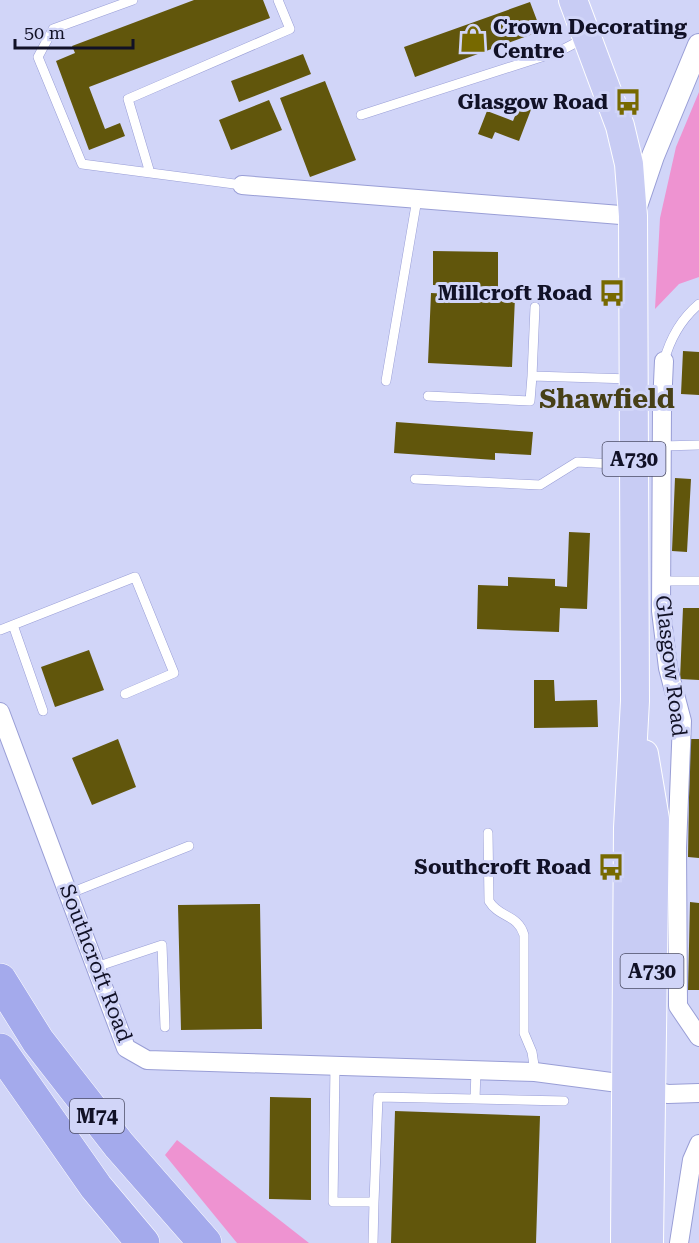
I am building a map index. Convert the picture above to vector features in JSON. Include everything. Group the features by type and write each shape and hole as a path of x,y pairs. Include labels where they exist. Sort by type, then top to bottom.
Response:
{"highway":[{"name":"M74","path":"0,980 38,1041 119,1145 206,1243"},
{"name":"M74","path":"0,1050 96,1187 143,1243"}],"main road":[{"name":"A730","path":"573,0 620,126 629,164 633,216"},
{"name":"Glasgow Road","path":"625,1243 638,1087 655,819 635,701 633,216"},
{"name":"Glasgow Road","path":"638,1087 649,1243"}],"street":[{"name":"Glasgow Road","path":"633,216 653,156 699,45"},
{"path":"242,185 633,216"},
{"name":"Glasgow Road","path":"664,361 661,611 668,668 682,720 677,848 678,1006 699,1037"},
{"name":"Southcroft Road","path":"0,712 126,1047 147,1060 535,1072 638,1087"},
{"path":"638,1087 668,1094 699,1093"},
{"path":"679,1243 692,1160 699,1144"}],"lane":[{"path":"133,0 53,29 38,57 82,164 242,185"},
{"path":"150,173 128,99 290,29 278,0"},
{"path":"361,115 560,51 587,37"},
{"path":"386,381 417,199"},
{"path":"664,361 670,340 691,310 699,304"},
{"path":"428,396 530,401 535,307"},
{"path":"532,376 634,379"},
{"path":"662,446 699,445"},
{"path":"415,479 540,485 577,462 634,465"},
{"path":"0,630 135,577 174,673 125,694"},
{"path":"661,580 699,581"},
{"path":"13,625 43,711"},
{"path":"488,832 489,901 492,906 517,921 524,935 524,1033 532,1052 535,1072"},
{"path":"68,894 189,846"},
{"path":"96,967 162,945 165,1028"},
{"path":"335,1066 333,1202 374,1202"},
{"path":"475,1099 476,1070"},
{"path":"373,1243 378,1097 564,1101"}],"shaded area":[{"path":"699,92 699,277 679,284 655,309 660,218 676,147"},
{"path":"177,1140 309,1243 237,1243 165,1155"}],"building":[{"path":"194,0 263,0 270,18 89,87 105,129 120,123 125,136 89,150 56,61 75,53 72,46"},
{"name":"Crown Decorating Centre","path":"530,2 541,31 415,77 404,47"},
{"path":"303,54 311,74 239,102 231,81"},
{"path":"325,81 356,160 310,177 280,98"},
{"path":"269,100 282,130 231,150 219,120"},
{"path":"520,103 532,107 519,141 495,132 492,139 478,134 487,111 513,121"},
{"path":"433,251 498,252 498,287 433,285"},
{"path":"431,293 515,297 512,367 428,363"},
{"path":"683,351 699,352 699,395 681,394"},
{"path":"396,422 533,432 531,455 495,453 495,460 394,453"},
{"path":"675,478 691,479 687,552 672,551"},
{"path":"569,532 590,533 587,609 560,608 559,632 477,629 478,585 508,586 508,577 555,579 555,586 567,587"},
{"path":"683,608 699,608 699,680 680,679"},
{"path":"89,650 104,690 55,707 41,667"},
{"path":"534,680 554,680 555,701 597,700 598,727 534,728"},
{"path":"118,739 136,787 92,805 72,758"},
{"path":"690,739 699,739 699,858 688,857"},
{"path":"690,902 699,903 699,990 688,990"},
{"path":"260,904 262,1029 181,1030 178,905"},
{"path":"270,1097 311,1098 311,1200 269,1199"},
{"path":"395,1111 540,1116 536,1243 391,1243"}],"place":[{"name":"Crown Decorating Centre","path":"473,39"},
{"name":"Glasgow Road","path":"628,102"},
{"name":"Millcroft Road","path":"612,293"},
{"name":"Southcroft Road","path":"611,867"}],"district":[{"name":"Shawfield","path":"607,399"}]}
